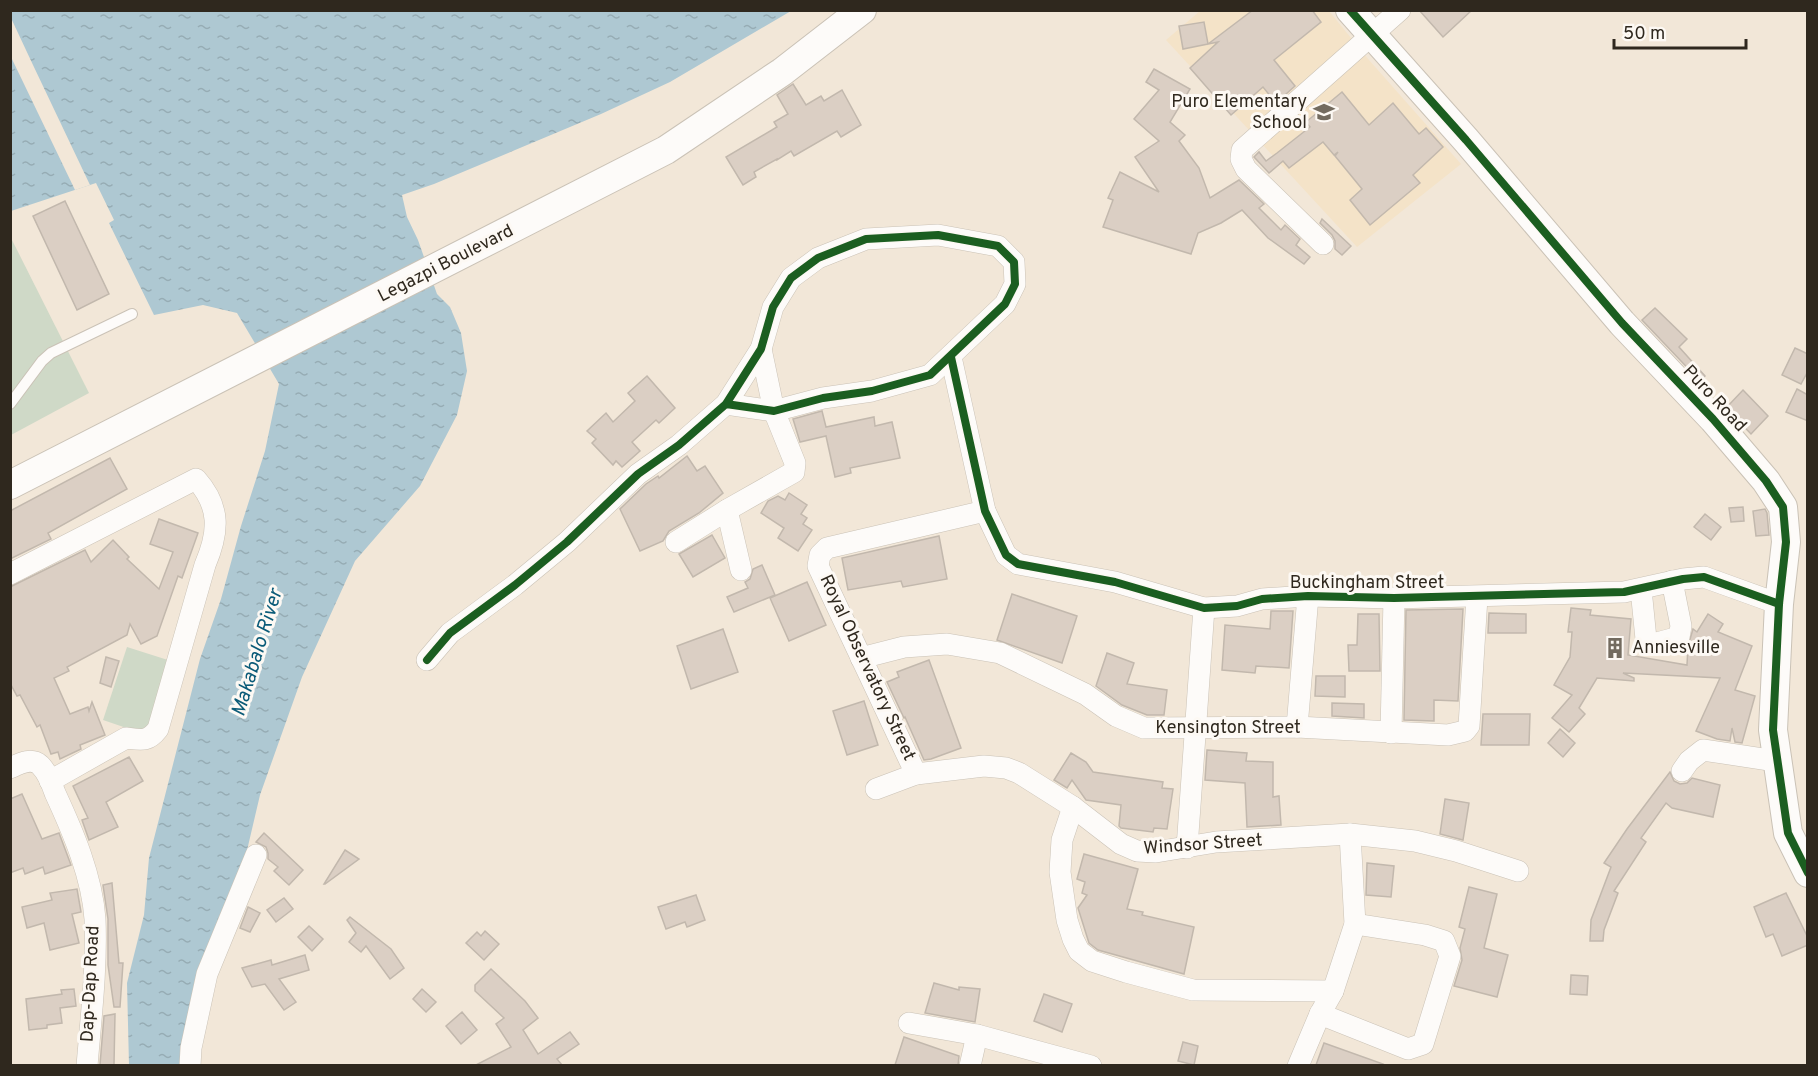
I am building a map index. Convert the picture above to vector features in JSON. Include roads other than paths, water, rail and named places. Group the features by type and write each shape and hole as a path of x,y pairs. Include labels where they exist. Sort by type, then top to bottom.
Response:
{"street":[{"name":"Legazpi Boulevard","path":"10,485 666,150 782,72 862,10"},
{"name":"Puro Road","path":"1350,10 1466,140 1622,323 1713,419 1766,481 1783,507 1786,542 1779,604 1773,730 1788,833 1808,873"},
{"path":"1323,244 1246,169 1241,159 1242,150 1400,10"},
{"path":"427,660 450,633 515,585 567,542 638,474 679,445 726,404 761,349 773,308 791,278 818,258 866,239 938,235 998,246 1014,262 1015,284 1005,304 930,375 872,391 824,398 774,411 726,404"},
{"path":"676,542 794,472 795,463 774,411 761,349"},
{"name":"Buckingham Street","path":"951,357 985,511 1006,555 1018,564 1115,582 1204,608 1237,606 1262,599 1308,596 1477,597 1624,592 1672,581 1704,577 1779,604"},
{"path":"10,574 196,479 208,492 217,527 158,729 152,738 141,740 126,738 50,781"},
{"path":"727,510 741,570"},
{"name":"Royal Observatory Street","path":"916,774 818,566 820,555 827,548 985,511"},
{"path":"1641,589 1646,639 1653,644 1661,643 1679,637 1681,626 1672,581"},
{"path":"1297,727 1308,596"},
{"name":"Kensington Street","path":"861,658 904,647 947,644 1000,653 1085,694 1116,716 1144,728 1297,727 1448,735 1465,731 1470,726 1477,597"},
{"path":"1391,733 1394,598"},
{"path":"1186,848 1204,608"},
{"path":"1682,771 1689,761 1703,750 1776,761"},
{"name":"Dap-Dap Road","path":"10,768 33,761 40,765 70,825 91,892 94,915 94,969 87,1065"},
{"name":"Windsor Street","path":"876,789 916,774 984,766 1006,768 1019,773 1073,807 1121,844 1137,851 1156,852 1216,842 1350,834 1415,842 1456,851 1518,871"},
{"path":"1073,807 1062,840 1060,872 1072,939 1079,951 1092,961 1192,990 1333,991"},
{"path":"1298,1065 1320,1014 1333,991 1355,924 1350,834"},
{"path":"190,1065 191,1048 207,974 256,855"},
{"path":"1320,1014 1407,1049 1423,1044 1450,956 1444,941 1425,935 1355,924"},
{"path":"909,1023 977,1035 1055,1061 1091,1065"},
{"path":"970,1065 977,1035"}],"lane":[{"path":"10,404 42,361 51,353 132,315"}],"water":[{"name":"Makabalo River","path":"10,11 791,11 670,82 601,114 434,184 402,195 407,217 418,240 437,294 450,307 461,333 467,371 457,415 420,486 355,561 302,677 260,795 241,876 184,1065 129,1065 127,983 144,915 149,858 200,659 221,599 265,451 279,384 237,313 203,305 154,315 109,223 114,220 96,183 11,211"}],"place":[{"name":"Puro Elementary School","path":"1324,112"},
{"name":"Anniesville","path":"1615,648"}]}
